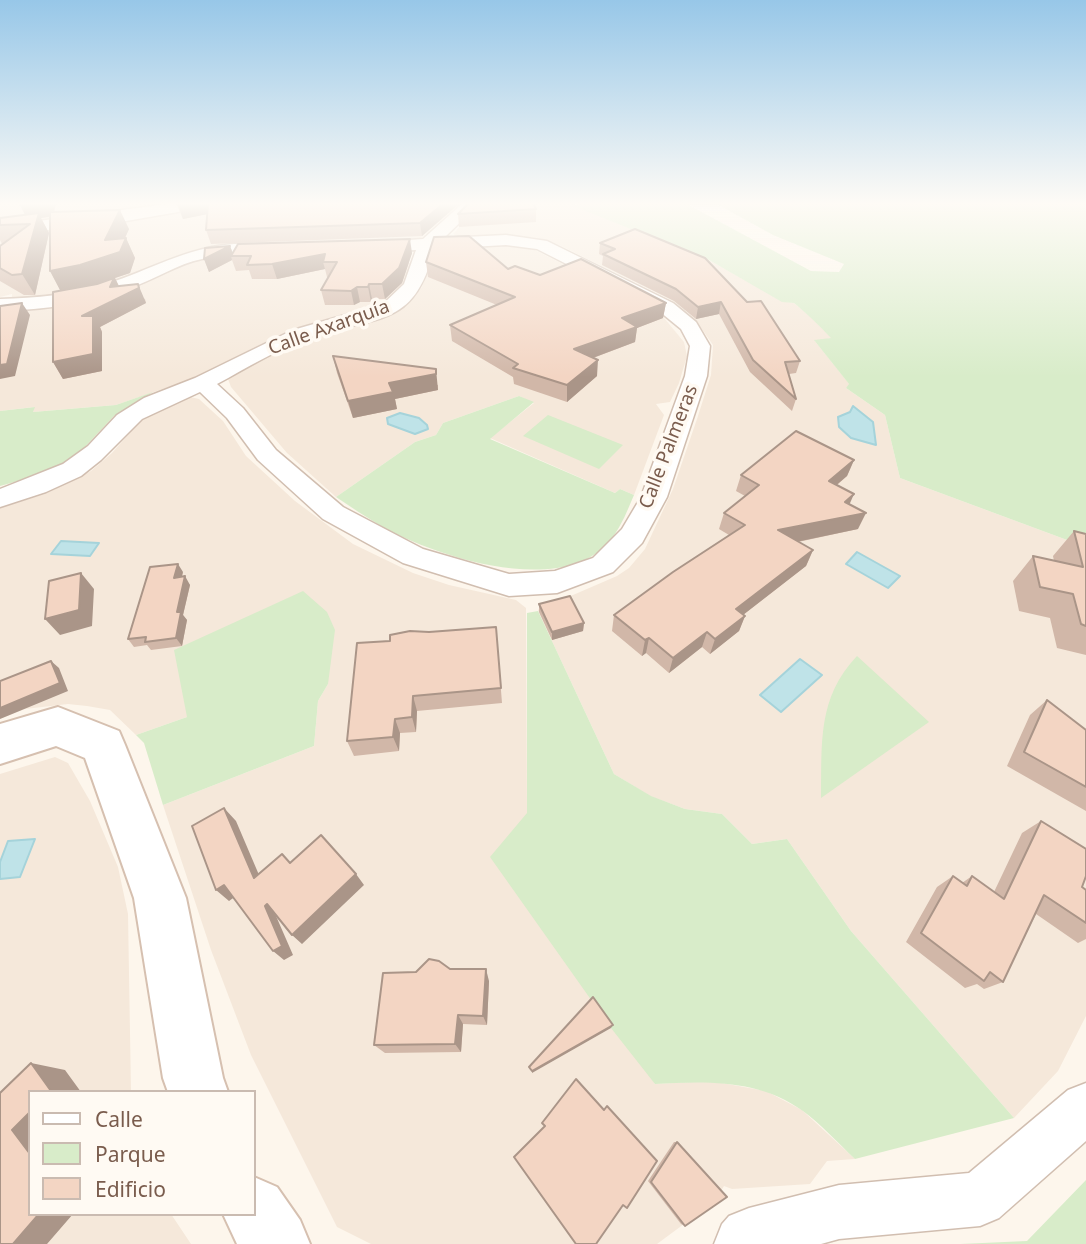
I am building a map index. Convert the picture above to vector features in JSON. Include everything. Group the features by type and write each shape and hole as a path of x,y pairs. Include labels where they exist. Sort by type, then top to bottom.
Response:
{"street":[{"path":"0,305 24,305 82,297 125,284 179,261"},
{"name":"Calle Axarquía","path":"203,383 301,334 340,321 382,312 398,303 414,286 421,261"},
{"name":"Calle Palmeras","path":"203,383 235,413 267,455 333,513 413,556 509,586 557,582 603,565 632,536 653,497 696,376 700,345 689,326 666,307 573,261"},
{"path":"0,498 70,472 92,456 125,420 160,400 203,383"},
{"path":"0,744 58,726 103,745 160,898 197,1090"},
{"path":"742,1244 749,1236 839,1212 980,1199 1086,1108"},
{"path":"256,1213 276,1244"}],"shaded area":[{"path":"0,261 165,261 116,282 77,292 12,299 12,294 0,297"},
{"path":"193,261 414,263 407,285 387,304 311,327 303,326 298,332 186,381 116,405 33,412 34,407 0,411 0,311 127,290"},
{"path":"434,261 557,261 649,307 665,319 684,342 687,356 670,402 656,404 664,415 634,495 620,489 615,493 490,438 534,403 519,396 443,423 436,435 415,442 336,497 287,453 231,387 228,379 232,374 290,342 374,319 377,321 398,310 422,287 428,268"},
{"path":"592,261 711,261 782,301 794,303 832,338 815,341 850,385 846,388 885,415 900,478 1086,547 1086,1016 1058,1071 1014,1118 851,931 787,839 752,844 722,814 685,809 650,796 614,774 538,611 541,603 573,595 629,568 645,549 673,489 711,375 713,345 699,325 673,301"},
{"path":"190,397 199,399 223,421 246,456 295,501 353,544 413,573 449,585 516,600 526,608 527,813 655,1084 711,1081 766,1091 802,1110 855,1159 827,1161 810,1184 732,1189 724,1186 715,1201 657,1244 371,1244 337,1227 251,1055 211,950 163,805 314,746 318,701 328,684 187,717 136,735 110,710 87,706 68,704 25,709 0,719 0,508 45,494 91,471 112,453 141,420"},
{"path":"55,757 68,763 90,801 118,867 128,914 131,1090 28,1090 28,1216 172,1216 191,1244 0,1244 0,774"}],"green space":[{"path":"711,261 793,261 811,271 839,272 844,264 837,261 1086,261 1086,547 900,478 885,415 846,388 849,384 814,340 831,338 794,303 782,302"},
{"path":"153,392 114,416 67,462 36,476 0,486 0,411 35,407 33,412 116,405"},
{"path":"519,396 534,402 490,439 615,493 620,489 634,495 616,533 591,557 564,567 533,570 466,560 405,538 336,497 415,442 436,435 443,423"},
{"path":"548,415 623,445 599,469 523,436"},
{"path":"303,591 327,612 335,630 328,684 318,701 314,746 163,805 144,743 136,735 187,717 174,650"},
{"path":"538,611 614,774 651,796 685,809 722,814 752,844 787,839 851,931 1014,1118 855,1159 803,1111 768,1093 732,1084 655,1084 611,1028 490,857 527,813 527,613"},
{"path":"857,656 929,722 821,798 822,740 828,705 844,672"},
{"path":"1086,1180 1086,1244 960,1244 1027,1241"}],"water":[{"path":"853,406 873,422 876,445 851,438 839,427 838,417 850,412"},
{"path":"400,413 419,418 428,429 415,434 388,424 387,418"},
{"path":"61,541 99,543 90,556 51,554"},
{"path":"857,552 900,576 888,588 846,564"},
{"path":"800,659 822,675 781,712 760,695"},
{"path":"35,839 20,877 0,879 0,862 8,841"}],"building":[{"path":"0,261 26,261 22,274 12,275 0,268"},
{"path":"50,261 92,261 80,265 50,271"},
{"path":"249,261 288,261 272,264 247,265"},
{"path":"402,261 399,268 382,284 369,284 368,287 357,287 351,291 321,290 337,262 323,262"},
{"path":"499,261 508,269 515,266 540,275 576,261 585,261 666,303 622,318 637,327 574,349 598,360 567,385 513,368 518,364 450,325 515,297 426,262"},
{"path":"618,261 708,261 747,302 761,301 800,361 785,362 796,399 753,360 721,302 698,307 676,289"},
{"path":"114,278 110,287 138,284 139,288 82,316 93,316 93,354 53,362 53,292"},
{"path":"22,303 7,364 0,365 0,306"},
{"path":"333,356 436,369 436,374 389,383 393,392 348,401"},
{"path":"796,431 854,460 829,481 854,494 845,502 866,513 778,530 813,550 736,609 745,616 715,639 707,632 673,658 614,615 745,525 724,513 759,485 741,475"},
{"path":"1074,531 1086,534 1086,626 1081,624 1073,594 1040,587 1033,556 1083,567"},
{"path":"178,564 174,578 185,576 177,612 181,612 176,638 145,642 146,637 128,639 150,567"},
{"path":"81,573 79,610 45,619 49,581"},
{"path":"570,596 584,623 552,632 539,604"},
{"path":"496,627 501,688 413,696 412,717 395,719 393,737 347,741 357,643 390,641 390,635 410,631"},
{"path":"51,661 60,683 0,708 0,681"},
{"path":"1047,700 1086,730 1086,787 1024,752"},
{"path":"224,808 254,878 282,854 290,863 321,835 356,874 292,935 267,904 265,906 282,946 273,951 224,885 216,890 192,826"},
{"path":"1041,821 1086,849 1086,876 1082,887 1086,890 1086,923 1044,895 1003,982 990,972 984,981 921,933 953,876 967,886 972,876 1004,899"},
{"path":"429,959 439,961 450,969 486,969 483,1016 458,1015 455,1044 374,1045 383,973 416,972"},
{"path":"593,997 613,1025 532,1071 529,1067"},
{"path":"31,1063 50,1090 28,1090 28,1114 12,1130 28,1151 28,1216 37,1216 13,1244 0,1244 0,1093"},
{"path":"576,1079 604,1110 607,1106 657,1161 627,1208 623,1205 596,1244 576,1244 514,1157 545,1126 542,1123"},
{"path":"677,1142 727,1197 685,1226 651,1182"}]}
